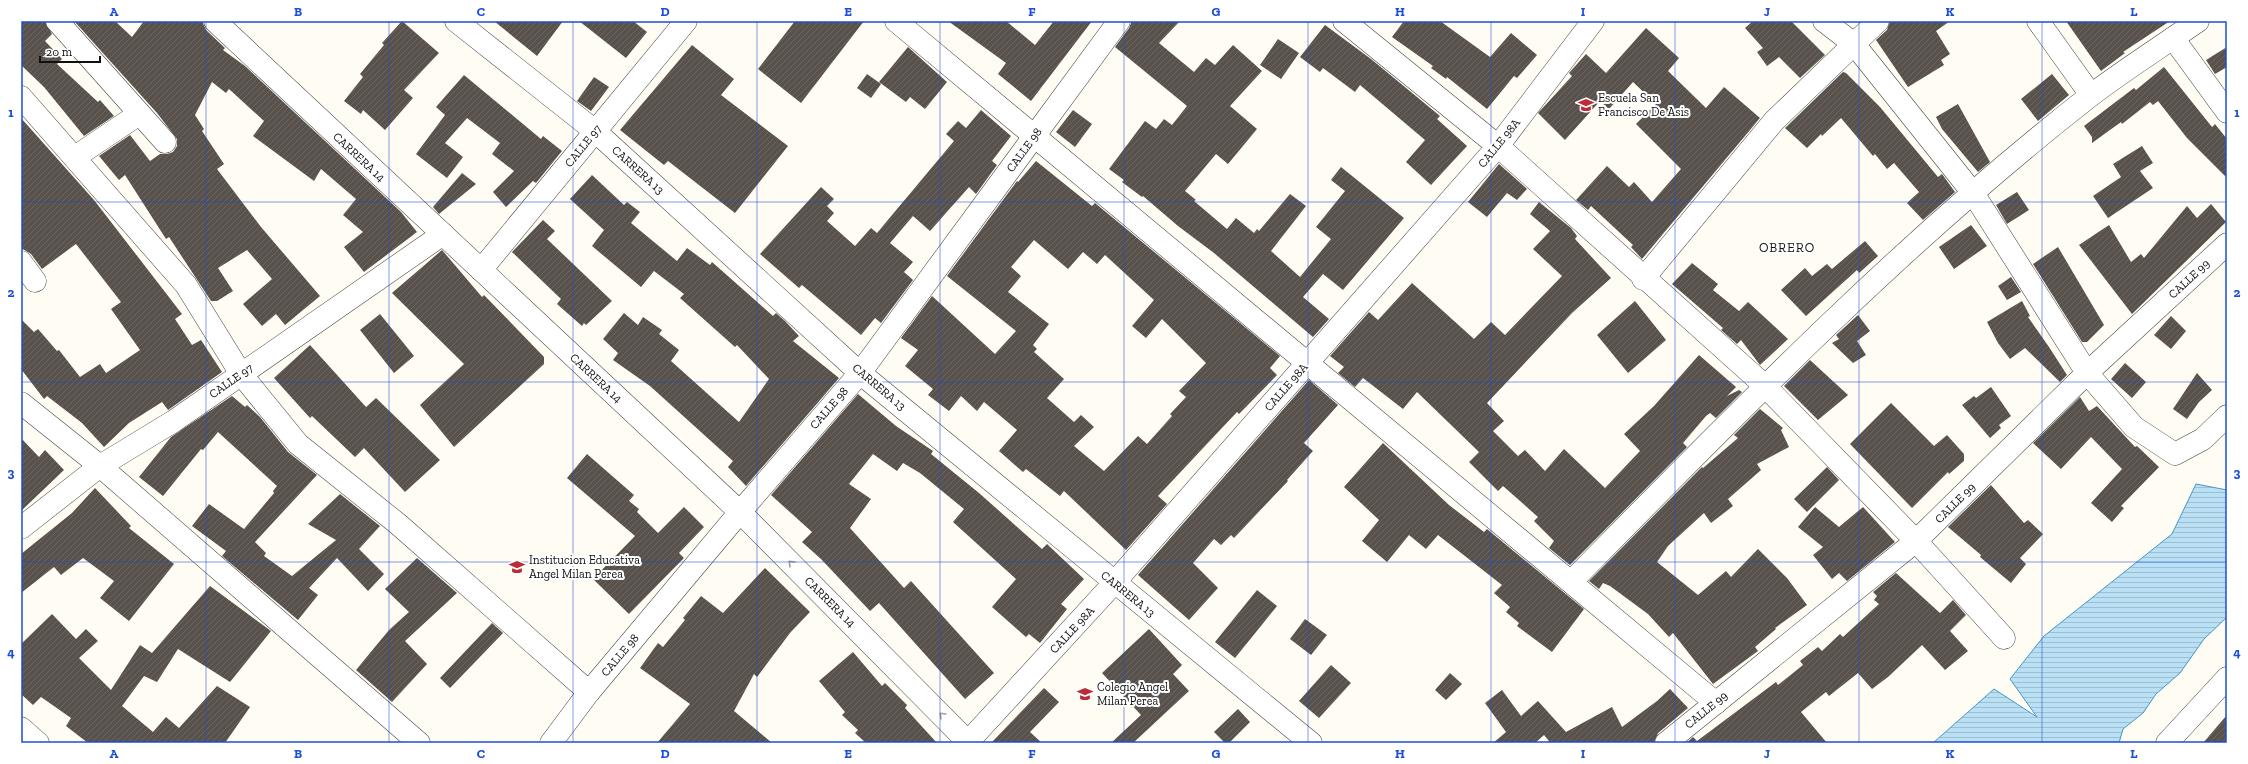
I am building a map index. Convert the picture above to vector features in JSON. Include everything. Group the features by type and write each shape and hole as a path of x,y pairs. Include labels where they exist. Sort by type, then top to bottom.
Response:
{"street":[{"path":"57,21 109,77 139,114 165,142"},
{"name":"CARRERA 14","path":"215,21 740,512 968,743"},
{"name":"CARRERA 13","path":"456,21 595,131 860,373 1114,584 1311,743"},
{"name":"CALLE 97","path":"481,270 686,21"},
{"path":"896,21 1716,703"},
{"name":"CALLE 98","path":"551,743 589,692 740,512 860,373 1119,21"},
{"path":"1344,21 1498,146 1643,279 1764,386 1916,541 2004,638"},
{"name":"CALLE 98A","path":"968,743 1114,584 1498,146 1593,21"},
{"path":"1824,21 1854,44 1973,192 2087,373 2134,427 2175,454 2203,439 2227,416"},
{"path":"1643,279 1774,121 1878,21"},
{"path":"2038,21 2091,95"},
{"path":"1571,582 1764,386 1973,192 2091,95 2198,21"},
{"path":"2173,38 2227,112"},
{"path":"21,97 186,285 241,374 298,444 398,524 589,692"},
{"path":"75,157 139,114"},
{"name":"CALLE 97","path":"21,528 100,466 174,421 443,234"},
{"name":"CALLE 99","path":"1666,743 1916,541 2087,373 2227,244"},
{"path":"21,262 35,281"},
{"path":"21,403 100,466 419,743"},
{"path":"2167,743 2227,678"},
{"path":"21,728 38,743"}],"water":[{"path":"2196,484 2227,490 2227,617 2204,639 2180,673 2156,694 2143,713 2123,729 2119,743 1933,743 1994,689 2037,717 2010,679 2044,636 2172,534"}],"building":[{"path":"21,21 45,21 52,34 45,41 62,59 57,64 98,102 100,100 114,116 84,136 44,87 21,65"},
{"path":"74,21 115,21 132,37 144,21 202,21 206,30 225,48 223,50 245,66 401,212 417,232 364,272 344,247 363,232 343,215 356,199 321,169 314,181 253,136 264,121 229,89 226,93 212,82 195,115 204,129 202,131 224,164 217,169 261,227 320,296 285,325 276,314 262,326 243,304 272,279 247,250 218,268 233,291 217,301 211,301 169,237 166,239 125,175 119,180 99,156 130,135 150,161 160,154 173,152 177,146 177,139 157,113"},
{"path":"402,21 439,53 404,90 413,98 385,130 363,110 361,114 344,101 363,77 360,74 384,45 382,43"},
{"path":"494,21 563,21 537,56"},
{"path":"579,21 633,21 647,32 626,58"},
{"path":"795,21 864,21 801,103 758,69"},
{"path":"948,21 1006,21 1035,45 1054,21 1092,21 1031,101 998,74 1006,63"},
{"path":"1132,21 1180,21 1159,43 1194,72 1206,58 1215,65 1233,45 1262,71 1230,106 1257,129 1228,164 1216,154 1185,191 1196,200 1194,201 1227,229 1236,218 1254,233 1257,229 1259,231 1290,194 1306,206 1271,251 1300,277 1331,239 1316,227 1345,191 1331,180 1341,167 1404,218 1343,290 1323,274 1303,297 1329,319 1313,337 1214,253 1178,226 1143,196 1142,197 1122,182 1124,180 1109,169 1145,121 1156,129 1164,119 1172,125 1187,106 1115,47 1129,28"},
{"path":"1404,21 1440,21 1490,57 1511,33 1537,55 1517,78 1514,76 1487,109 1447,77 1446,79 1431,68 1433,66 1392,37"},
{"path":"1753,21 1791,21 1825,55 1800,78 1779,57 1767,66 1757,52 1763,48 1745,28"},
{"path":"1890,21 1950,21 1936,31 1950,54 1941,60 1944,65 1908,87 1876,40 1887,30"},
{"path":"2066,21 2170,21 2123,52 2125,53 2101,71"},
{"path":"1325,25 1371,59 1440,116 1437,119 1467,146 1431,185 1406,162 1425,140 1360,85 1355,92 1323,68 1320,72 1300,57"},
{"path":"1646,28 1679,58 1668,71 1706,108 1724,87 1760,118 1642,259 1631,247 1633,245 1591,206 1588,210 1576,200 1607,166 1629,187 1634,182 1652,202 1681,169 1636,124 1656,104 1633,82 1609,109 1600,101 1565,140 1538,113 1572,76 1569,73 1586,54 1606,73"},
{"path":"1278,39 1299,53 1281,79 1260,65"},
{"path":"692,45 734,79 721,95 788,146 735,213 668,161 664,165 620,130"},
{"path":"908,47 947,82 925,109 910,97 906,102 879,82"},
{"path":"2227,47 2227,67 2215,74 2206,60"},
{"path":"2164,67 2212,127 2215,124 2227,139 2227,178 2187,138 2158,101 2153,105 2150,102 2122,124 2121,122 2092,143 2092,137 2084,126 2134,88 2136,90"},
{"path":"1843,72 1846,73 1880,107 1938,177 1942,174 1955,192 1923,220 1907,203 1919,192 1894,163 1887,169 1875,154 1873,156 1841,118 1822,136 1821,134 1807,148 1785,128"},
{"path":"867,74 881,84 871,98 857,88"},
{"path":"2052,74 2069,95 2038,121 2021,99"},
{"path":"464,75 541,139 543,136 562,151 536,183 533,181 506,207 493,192 514,171 492,154 500,143 467,118 445,143 463,157 447,178 416,154 445,115 436,107"},
{"path":"594,77 609,87 591,111 577,101"},
{"path":"1958,104 1990,162 1978,172 1942,129 1936,117"},
{"path":"981,110 1011,136 992,161 997,165 976,194 969,187 930,231 913,216 890,243 913,262 904,272 913,280 881,323 875,318 861,335 802,285 799,288 760,254 821,187 834,199 827,206 834,213 827,221 855,246 871,228 877,233 954,141 946,134 958,121 966,128"},
{"path":"1073,110 1092,124 1075,147 1056,132"},
{"path":"21,118 94,200 182,314 175,319 192,345 201,340 222,372 168,410 162,402 129,423 104,447 82,423 47,396 44,399 21,369 21,319 34,332 38,329 57,351 59,350 80,377 100,364 106,373 140,350 111,309 121,302 76,244 42,269 31,254 21,248"},
{"path":"2142,146 2153,163 2140,171 2153,188 2108,218 2093,196 2121,177 2113,164"},
{"path":"1036,161 1092,206 1095,203 1280,356 1270,368 1277,375 1239,414 1237,412 1158,496 1167,504 1126,550 1064,491 1060,496 1026,469 1023,472 999,451 1017,430 984,402 977,411 961,396 949,411 928,395 933,389 905,366 918,350 901,338 932,296 995,354 1016,331 947,276 1017,181 1018,182","holes":["1034,240 1068,269 1083,252 1097,264 1105,255 1154,300 1132,326 1146,338 1162,319 1206,363 1179,391 1186,397 1170,414 1172,416 1147,444 1138,436 1104,471 1074,446 1094,427 1081,415 1074,422 1047,398 1064,379 1034,352 1037,349 1033,345 1049,324 1008,292 1021,276 1011,267"]},
{"path":"1499,164 1527,189 1517,200 1507,193 1487,217 1468,202"},
{"path":"462,173 476,184 439,214 433,207"},
{"path":"592,175 624,205 627,202 640,212 631,223 677,261 687,248 710,265 712,262 773,316 776,313 785,321 799,336 793,341 839,378 746,486 728,467 733,461 650,386 613,360 618,353 603,339 624,313 638,325 643,317 662,330 659,334 679,350 671,361 739,422 769,379 737,345 735,347 680,298 684,294 654,271 641,287 592,246 604,230 570,199"},
{"path":"2017,192 2029,210 2007,224 1996,205"},
{"path":"1539,202 1571,228 1577,236 1575,239 1611,278 1572,313 1487,403 1504,421 1493,431 1518,456 1525,450 1545,471 1564,449 1605,488 1640,451 1624,434 1654,406 1699,355 1736,387 1727,396 1739,390 1742,392 1716,418 1710,413 1706,416 1683,443 1687,447 1570,565 1549,548 1554,541 1534,521 1538,517 1503,486 1498,491 1469,462 1479,452 1417,392 1403,409 1363,378 1355,387 1338,373 1344,367 1330,356 1369,312 1378,320 1412,283 1474,339 1491,322 1505,335 1562,276 1533,249 1550,231 1530,214"},
{"path":"2211,204 2226,222 2132,314 2079,245 2109,225 2131,262 2141,254 2144,258 2187,206 2197,218"},
{"path":"543,220 555,231 547,239 612,301 586,325 584,323 582,326 557,304 561,299 512,252"},
{"path":"1971,225 1987,246 1954,269 1939,247"},
{"path":"1865,241 1878,256 1859,273 1857,270 1806,316 1781,290 1805,268 1812,276 1827,264 1832,269"},
{"path":"2058,247 2104,325 2087,342 2082,342 2033,264"},
{"path":"442,250 482,297 484,295 544,357 544,364 454,447 420,405 464,364 392,293"},
{"path":"1692,263 1718,284 1713,290 1739,311 1748,302 1788,339 1760,365 1741,340 1737,344 1721,330 1723,328 1672,284"},
{"path":"2011,277 2021,292 2007,300 1998,286"},
{"path":"1635,301 1666,340 1628,373 1597,335"},
{"path":"2022,301 2030,316 2028,317 2067,375 2060,382 2025,348 2010,359 1998,343 1987,322"},
{"path":"380,314 414,356 394,373 360,330"},
{"path":"1858,315 1870,331 1857,341 1866,355 1853,363 1832,343 1839,339 1836,335"},
{"path":"2171,316 2186,331 2171,349 2154,335"},
{"path":"310,345 366,407 376,398 440,460 405,492 364,448 355,457 312,416 310,418 274,378"},
{"path":"1810,360 1848,395 1818,420 1784,386"},
{"path":"2125,363 2146,382 2132,398 2111,379"},
{"path":"2197,373 2212,390 2199,402 2187,419 2173,409"},
{"path":"1309,380 1338,405 1304,443 1313,451 1287,480 1288,481 1234,538 1231,535 1221,545 1214,539 1193,563 1218,588 1189,620 1138,575"},
{"path":"1991,387 2011,416 1999,425 2001,428 1990,438 1962,405 1974,396 1976,398"},
{"path":"858,394 896,426 933,451 931,454 979,493 1042,549 1047,544 1084,579 1061,604 1067,609 1040,643 1029,634 1026,637 992,607 1016,579 953,522 964,509 920,473 903,463 897,471 873,454 849,484 871,499 850,528 904,588 911,581 994,673 965,699 879,603 870,611 821,559 802,542 812,532 771,495"},
{"path":"232,396 245,407 247,405 260,417 288,452 317,475 255,542 266,553 264,556 292,576 336,540 308,524 340,494 380,526 359,549 384,574 368,591 337,558 309,588 318,595 298,620 222,556 226,551 192,526 209,504 244,529 274,493 273,491 277,486 218,432 203,450 201,449 163,496 139,477 171,437"},
{"path":"2080,397 2089,411 2097,406 2135,447 2137,446 2159,467 2121,506 2124,508 2112,522 2091,503 2122,469 2091,437 2061,469 2033,443"},
{"path":"1891,403 1934,446 1947,435 1964,454 1964,461 1949,474 1948,472 1912,508 1850,444"},
{"path":"1760,409 1783,428 1781,430 1789,447 1757,464 1761,470 1728,499 1733,506 1711,523 1704,513 1668,546 1657,562 1698,595 1726,571 1731,577 1758,549 1787,578 1807,605 1775,628 1776,629 1755,647 1758,651 1713,684 1673,633 1669,637 1648,614 1610,586 1603,583 1599,589 1589,581 1702,467 1703,468 1738,438 1734,435"},
{"path":"21,438 39,457 45,450 64,470 21,511"},
{"path":"1383,443 1449,505 1484,532 1487,529 1584,609 1552,652 1517,626 1519,623 1506,612 1510,607 1494,593 1502,585 1438,535 1426,549 1409,535 1387,562 1362,541 1379,520 1344,487"},
{"path":"587,454 634,495 629,501 639,509 637,512 658,533 684,507 704,527 679,553 684,558 629,614 593,579 635,536 567,478"},
{"path":"1827,467 1839,480 1807,512 1794,499"},
{"path":"1991,485 2024,523 2028,520 2043,534 2020,558 2026,564 2011,583 1948,527"},
{"path":"95,488 131,526 129,528 174,564 129,621 100,598 114,581 83,558 61,575 54,567 21,593 21,554 72,513"},
{"path":"1815,507 1839,527 1863,507 1895,542 1847,581 1839,573 1832,579 1813,555 1823,547 1798,527"},
{"path":"417,558 457,593 405,641 427,664 392,702 356,670 389,630 409,612 385,589"},
{"path":"765,568 810,612 790,633 757,677 754,674 734,711 772,743 657,743 690,704 640,668 658,643 663,647 685,620 683,618 701,596 723,613"},
{"path":"1896,573 1940,613 1953,600 1966,615 1950,631 1968,651 1945,670 1922,645 1888,677 1872,689 1858,673 1829,696 1826,692 1801,712 1827,743 1686,743 1693,737 1697,741 1776,682 1778,685 1803,665 1800,661 1818,647 1822,651 1840,634 1843,637 1879,604 1874,600 1877,596 1873,592"},
{"path":"210,586 271,631 230,682 178,649 157,682 144,676 122,706 153,732 166,717 179,728 217,686 250,707 225,743 88,743 66,726 71,718 41,697 33,705 21,694 21,644 52,614 76,639 86,629 98,641 79,658 111,690 140,645 152,653"},
{"path":"1257,590 1277,606 1235,658 1215,642"},
{"path":"1305,619 1327,635 1311,655 1290,639"},
{"path":"492,623 503,633 450,688 440,678"},
{"path":"1149,629 1182,665 1173,674 1189,691 1133,743 1111,743 1141,715 1102,673"},
{"path":"853,652 882,686 885,683 907,705 905,708 937,743 866,743 855,733 858,730 842,715 845,712 819,681"},
{"path":"1331,665 1351,683 1319,718 1299,701"},
{"path":"1450,673 1462,684 1446,700 1435,690"},
{"path":"1044,688 1059,702 1030,732 1042,743 991,743"},
{"path":"1670,689 1688,708 1658,733 1654,743 1546,743 1549,741 1544,735 1535,743 1493,743 1506,732 1485,703 1502,690 1521,716 1538,701 1566,732 1612,707 1622,727 1657,701"},
{"path":"1238,709 1250,722 1229,743 1225,743 1214,732"},
{"path":"2227,715 2227,743 2203,743"}],"place":[{"name":"Escuela San Francisco De Asis","path":"1586,105"},
{"name":"Institucion Educativa Angel Milan Perea","path":"517,567"},
{"name":"Colegio Angel Milan Perea","path":"1085,694"}],"district":[{"name":"OBRERO","path":"1787,247"}]}
